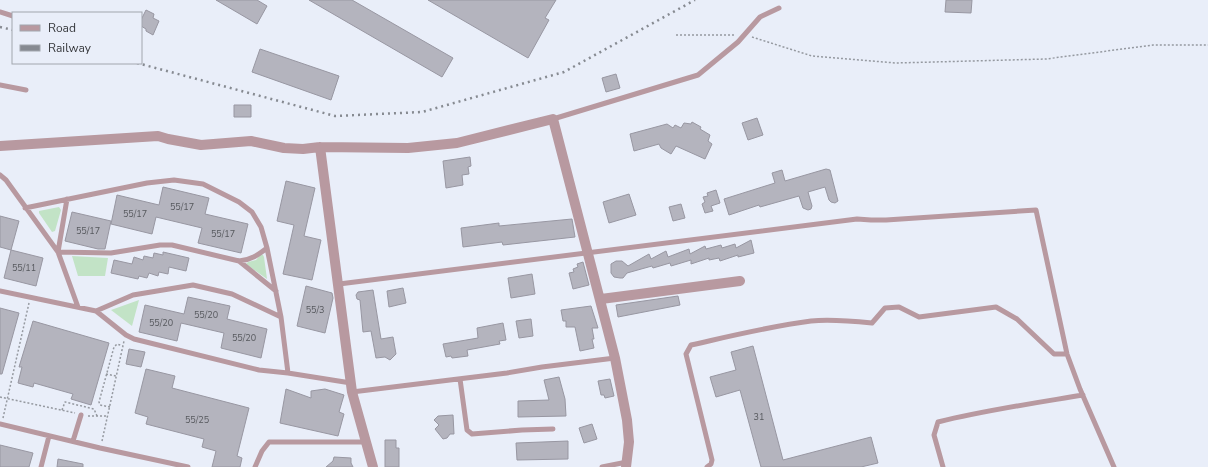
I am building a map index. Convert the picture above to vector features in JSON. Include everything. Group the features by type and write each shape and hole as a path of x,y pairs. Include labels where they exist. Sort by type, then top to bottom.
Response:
{"street":[{"path":"0,146 158,136 201,145 251,141 284,148 303,149 320,147 408,148 457,143 553,119 616,358 627,420 629,442 627,465"},
{"path":"320,147 352,388 373,467"},
{"path":"600,299 740,281"}],"lane":[{"path":"553,119 698,74 738,42 760,17 780,8"},
{"path":"0,12 12,16"},
{"path":"0,85 26,90"},
{"path":"0,175 6,180 58,252 78,307"},
{"path":"25,208 147,183 174,180 203,184 239,202 252,212 262,227 281,317 288,373"},
{"path":"58,252 67,199"},
{"path":"339,284 857,219 886,220 1036,210 1067,354 1114,467"},
{"path":"58,252 111,253 160,245 172,245 239,261 247,260 267,248"},
{"path":"239,261 276,291"},
{"path":"96,311 133,295 193,285 232,294 281,317"},
{"path":"0,291 96,311 126,336 134,339 259,370 288,373 352,388 460,379 616,358"},
{"path":"707,467 711,464 712,460 686,354 691,345 752,331 812,321 841,320 872,323 885,308 899,307 919,317 996,307 1017,319 1054,354 1067,354"},
{"path":"460,379 467,430 472,434 553,429"},
{"path":"943,467 934,435 938,422 982,411 1083,395"},
{"path":"73,442 81,415"},
{"path":"1,424 73,442 188,467"},
{"path":"41,467 49,436"},
{"path":"255,467 268,442 366,442"},
{"path":"602,467 627,465"}],"path":[{"path":"676,35 745,35 812,56 896,63 1046,59 1153,45 1208,45"},
{"path":"1,424 8,399 30,297"},
{"path":"100,448 126,336"},
{"path":"110,407 100,405 99,402 114,347 117,344 123,346"},
{"path":"106,374 117,376"},
{"path":"0,397 81,415 108,416"},
{"path":"62,411 65,402 94,409 97,416"}],"green space":[{"path":"59,207 61,210 55,231 52,232 39,211"},
{"path":"261,254 264,257 267,279 246,264 256,260"},
{"path":"72,256 108,258 105,276 78,276"},
{"path":"139,300 132,326 111,310"}],"building":[{"path":"216,0 257,0 267,6 257,24"},
{"path":"309,0 352,0 453,58 442,77"},
{"path":"428,0 556,0 545,18 549,20 528,58"},
{"path":"946,0 972,0 971,13 945,12"},
{"path":"146,10 154,14 153,18 159,21 153,35 142,27 142,18"},
{"path":"260,49 339,76 331,100 252,72"},
{"path":"616,74 620,88 606,92 602,78"},
{"path":"234,105 251,105 251,117 234,117"},
{"path":"757,118 763,135 748,140 742,123"},
{"path":"692,122 701,127 700,129 710,135 708,141 712,144 705,159 676,146 671,154 661,148 659,144 634,151 630,134 667,124 673,128 675,125 681,128 684,123 691,124"},
{"path":"470,157 471,166 468,167 469,174 462,175 463,185 446,188 443,161"},
{"path":"826,169 830,170 838,201 835,203 829,200 825,187 808,192 812,206 811,209 808,210 803,208 799,196 760,207 759,205 729,215 724,199 775,183 772,173 782,170 785,181"},
{"path":"286,181 315,188 304,236 321,240 312,280 283,274 294,225 277,221"},
{"path":"163,187 209,198 205,214 248,224 241,253 198,243 202,228 156,217 152,234 111,224 117,195 159,205"},
{"path":"716,190 720,203 711,206 713,211 705,213 702,204 705,202 703,197 708,196 707,193"},
{"path":"629,194 636,215 609,223 603,202"},
{"path":"681,204 685,218 673,221 669,207"},
{"path":"72,212 111,221 105,249 98,249 65,241"},
{"path":"0,216 19,221 11,250 0,247"},
{"path":"572,219 575,237 503,245 502,242 463,247 461,228 499,223 499,226"},
{"path":"751,240 754,253 738,257 738,255 720,261 719,258 709,260 709,258 691,264 691,260 671,266 670,263 653,268 652,266 627,273 623,278 614,277 611,273 611,264 616,261 622,261 628,266 649,254 651,259 666,251 668,257 689,249 690,254 705,246 706,249 721,245 722,248 735,244 736,248"},
{"path":"11,250 43,258 36,286 4,278"},
{"path":"163,252 189,258 186,271 169,267 168,274 159,272 158,276 149,273 147,278 139,276 138,279 111,273 114,260 132,264 134,257 143,260 144,256 153,258 154,253 163,255"},
{"path":"583,262 589,285 573,289 569,273 574,272 573,269 578,267 577,264"},
{"path":"532,274 535,294 511,298 508,278"},
{"path":"306,286 332,293 333,298 325,333 297,326"},
{"path":"403,288 406,303 389,307 387,291"},
{"path":"373,290 381,339 393,337 396,354 390,360 385,357 376,358 371,331 363,332 360,300 357,299 356,295 358,292"},
{"path":"678,296 680,305 618,317 616,305"},
{"path":"188,297 230,306 227,319 267,329 261,358 221,348 224,333 181,323 177,341 139,332 145,305 184,314"},
{"path":"591,306 598,328 592,328 594,348 580,351 575,327 566,327 566,321 563,321 561,310"},
{"path":"0,308 19,313 2,374 0,374"},
{"path":"531,319 533,336 519,338 516,321"},
{"path":"33,321 109,343 91,405 71,399 73,394 34,383 33,387 18,383 22,367 19,367"},
{"path":"503,323 506,340 499,341 500,344 467,350 468,356 452,358 451,356 446,357 443,344 478,338 477,328"},
{"path":"753,346 783,460 871,437 878,463 861,467 761,467 740,390 716,397 710,377 736,370 731,352"},
{"path":"129,349 145,352 141,367 126,364"},
{"path":"146,369 175,376 172,388 249,408 237,456 242,458 240,467 212,467 216,451 202,447 204,439 146,424 148,417 135,413"},
{"path":"559,377 565,399 566,416 518,417 518,401 549,400 544,380"},
{"path":"610,379 614,396 605,398 604,395 601,395 598,381"},
{"path":"286,389 311,398 311,391 325,389 344,395 339,412 344,414 338,436 280,423"},
{"path":"453,415 454,434 450,434 447,438 443,439 435,429 439,425 434,420 438,416"},
{"path":"592,424 597,439 584,443 579,428"},
{"path":"385,440 396,440 396,448 399,448 399,467 385,467"},
{"path":"568,441 568,459 517,460 516,443"},
{"path":"0,445 33,453 29,467 0,467"},
{"path":"334,457 351,458 353,467 326,467 333,461"},
{"path":"58,459 83,464 83,467 57,467"}],"railway":[{"path":"141,64 335,116 422,112 564,72 695,0"},
{"path":"0,27 12,30"}]}
